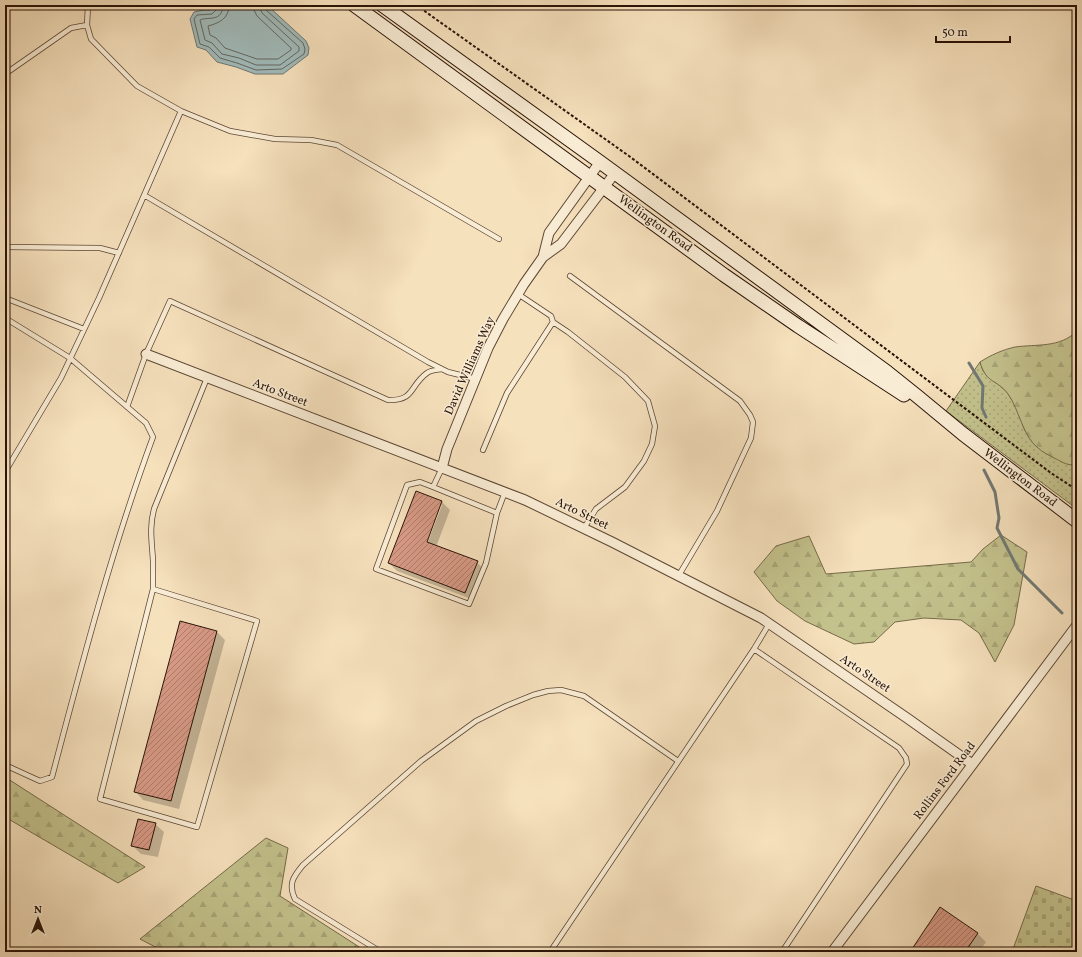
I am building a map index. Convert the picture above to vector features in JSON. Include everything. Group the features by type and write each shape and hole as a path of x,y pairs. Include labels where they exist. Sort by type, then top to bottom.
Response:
{"main road":[{"name":"Wellington Road","path":"354,5 760,300 963,434"},
{"name":"Wellington Road","path":"382,5 887,372 963,434 1077,521"}],"street":[{"name":"David Williams Way","path":"442,468 447,449 488,348 518,294 543,257 549,233 600,162"},
{"name":"David Williams Way","path":"543,257 561,244 615,173"},
{"name":"Arto Street","path":"146,354 505,492 584,528 679,575 769,624 972,764"},
{"name":"Rollins Ford Road","path":"832,952 1077,625"}],"lane":[{"path":"88,5 87,25 91,40 138,86 181,111 230,131 275,139 311,140 337,145 499,239"},
{"path":"5,74 71,28 87,25"},
{"path":"5,472 61,378 119,252 181,111"},
{"path":"144,195 428,362 448,372 476,379"},
{"path":"5,247 100,248 119,252"},
{"path":"570,276 740,401 753,422 751,438 717,511 679,575"},
{"path":"518,294 551,316 553,322 625,377 648,401 655,426 652,444 644,462 625,487 596,509 584,528"},
{"path":"5,298 84,329"},
{"path":"127,407 146,354 170,301 388,400 400,400 408,396 428,372 442,369"},
{"path":"5,318 70,358 146,423 153,437 129,504 85,652 52,777 40,781 5,765"},
{"path":"483,450 507,393 553,322"},
{"path":"153,589 257,621 197,827 100,799 153,589 153,561 150,533 151,519 207,378"},
{"path":"434,487 442,468"},
{"path":"497,513 420,482 407,485 376,569 469,604 486,563 497,513 505,492"},
{"path":"550,952 769,624"},
{"path":"754,648 899,748 908,764 782,952"},
{"path":"381,952 295,899 291,891 295,874 303,865 421,761 476,722 506,706 533,695 548,691 561,690 584,696 678,761"}],"path":[{"path":"416,5 629,156 1051,473 1077,490"}],"green space":[{"path":"1077,331 1077,463 1071,465 1066,464 1041,451 1033,443 1025,430 1012,400 1004,389 985,374 980,362 997,353 1015,347 1056,343"},
{"path":"980,362 983,371 1007,392 1016,406 1025,431 1049,455 1074,465 1077,463 1077,509 946,411"},
{"path":"1001,535 1027,552 1014,625 995,662 979,633 961,620 924,618 895,622 874,642 854,644 805,621 777,601 754,572 776,546 809,536 826,574 971,562 983,549"},
{"path":"5,777 145,867 118,883 5,817"},
{"path":"266,838 288,848 280,896 367,952 165,952 140,939"},
{"path":"5,874 9,890 5,924"},
{"path":"1036,886 1077,901 1076,952 1021,952 1013,949"}],"water":[{"path":"216,5 267,5 306,41 309,48 308,55 283,74 255,74 217,62 206,50 197,47 190,19 194,12 210,10"}],"building":[{"path":"416,491 442,501 427,542 478,561 465,593 388,563"},
{"path":"180,621 217,631 171,801 134,792"},
{"path":"138,819 156,823 149,850 131,846"},
{"path":"940,907 978,933 965,952 910,952"}],"waterway":[{"path":"969,363 983,386 982,408 986,417"},
{"path":"984,470 995,492 999,518 997,528 1018,569 1062,613"}]}
